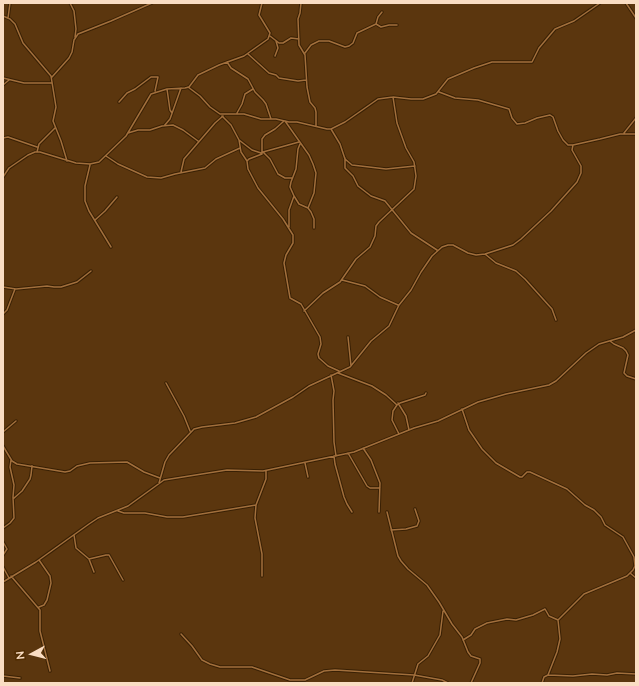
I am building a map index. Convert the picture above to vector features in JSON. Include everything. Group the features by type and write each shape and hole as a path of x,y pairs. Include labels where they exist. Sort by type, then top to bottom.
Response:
{"street":[{"path":"8,18 10,3"},
{"path":"52,77 69,58 72,52 75,37 74,11 70,3"},
{"path":"75,37 82,32 152,3"},
{"path":"262,3 259,15 269,30 270,36 283,43 293,37 299,39"},
{"path":"301,3 298,19 299,39 300,48 305,53"},
{"path":"181,173 184,159 222,115 236,113 244,114 262,119 304,123 331,129 345,122 374,100 393,97 423,99 439,92 445,82 454,76 492,62 533,62 539,48 555,29 574,21 600,3"},
{"path":"626,3 636,18"},
{"path":"316,126 316,112 315,108 310,102 306,80 305,53 311,45 319,41 329,41 345,47 349,46 353,43 357,33 376,24 378,17 382,12"},
{"path":"3,16 15,24 23,43 50,72 56,107 53,121 67,161"},
{"path":"376,24 381,27 397,25"},
{"path":"3,177 9,168 28,155 37,152 67,161 90,164 99,162 128,133 150,96 155,92 188,87 198,75 248,54 270,36"},
{"path":"275,40 278,48 275,56"},
{"path":"248,54 269,73 276,75 279,78 298,81 306,80"},
{"path":"227,62 231,68 248,79 255,92 266,104 271,119"},
{"path":"119,102 126,93 135,89 151,77 158,77 155,92"},
{"path":"3,78 32,84 53,83"},
{"path":"3,85 9,80"},
{"path":"188,87 200,96 210,107 222,115 231,125 239,140 240,148 247,161 249,171 258,188 289,229 294,239 285,258 285,275 290,298 301,304 320,337 321,344 318,354 319,358 328,366 340,371"},
{"path":"164,126 170,119 181,88"},
{"path":"167,89 169,105 172,113"},
{"path":"236,113 242,104 245,94 254,89"},
{"path":"439,92 455,98 478,100 510,109 512,118 517,124 550,115 553,117 563,140 568,145 624,133 636,134"},
{"path":"304,311 323,293 336,286 342,280 356,259 370,247 375,236 376,226 379,222 414,190 416,183 415,166 397,123 393,97"},
{"path":"624,133 636,118"},
{"path":"284,121 313,164 316,173 314,193 308,208"},
{"path":"263,152 262,139 284,121"},
{"path":"128,133 138,130 150,130 173,125 198,141"},
{"path":"37,152 37,147 55,128"},
{"path":"331,129 340,144 345,158 345,168 353,176 358,186 371,196 385,201 411,233 437,251"},
{"path":"3,138 8,137 37,147"},
{"path":"239,140 252,150 263,152 270,159 278,174 285,178 292,178"},
{"path":"247,161 263,152 300,143"},
{"path":"300,143 296,169 290,187 299,204 308,208 314,219 314,228"},
{"path":"158,483 169,455 190,432 202,426 235,423 256,417 293,397 309,386 350,366 371,342 388,326 399,305 411,290 421,272 437,251 442,247 450,245 472,254 485,254 518,242 575,186 581,173 580,162 572,150 573,145"},
{"path":"106,156 118,164 147,177 162,178 205,168 216,159 240,148"},
{"path":"345,158 352,165 381,169 415,166"},
{"path":"90,164 85,186 85,201 89,211 111,247"},
{"path":"289,229 289,210 294,196"},
{"path":"95,220 117,197"},
{"path":"485,254 496,263 516,271 525,279 552,309 556,320"},
{"path":"3,287 15,289 48,286 61,287 77,282 91,271"},
{"path":"342,280 365,286 380,297 395,302 399,305"},
{"path":"3,314 7,310 15,289"},
{"path":"3,582 39,560 98,518 128,506 158,483 167,479 227,470 266,471 348,454 398,434 438,421 478,402 552,383 599,344 627,336 636,330"},
{"path":"348,337 350,366"},
{"path":"610,341 623,348 627,353 624,373 627,376 636,379"},
{"path":"337,372 372,386 386,395 397,404 406,416 410,430"},
{"path":"332,375 334,390 335,464 344,497 352,512"},
{"path":"166,384 184,416 190,432"},
{"path":"397,404 425,395 426,393"},
{"path":"397,404 392,418 398,434"},
{"path":"462,409 469,430 482,449 496,463 520,477 527,472 530,472 568,489 594,510 601,517 605,525 623,537 634,557 635,563 633,570 630,573 619,580 584,594 558,620"},
{"path":"3,432 16,421"},
{"path":"3,446 11,460 17,464 32,465 65,472 90,462 127,462 144,472 160,478"},
{"path":"363,448 374,465 380,483 379,512"},
{"path":"348,454 367,486 370,488 380,488"},
{"path":"3,528 14,518 14,485 10,466 11,460"},
{"path":"305,462 308,477"},
{"path":"13,499 22,491 32,476 32,465"},
{"path":"262,576 262,554 255,518 256,505 266,479 266,471"},
{"path":"117,511 174,518 256,505"},
{"path":"391,530 417,526 419,521 415,509"},
{"path":"387,512 398,556 401,561 427,585 463,640 468,652 471,656 480,659 471,683"},
{"path":"74,535 76,548 89,559 94,572"},
{"path":"3,542 8,549 3,555"},
{"path":"89,559 109,555 123,580"},
{"path":"38,607 44,605 47,600 51,583 50,576 39,560"},
{"path":"3,567 10,577 38,607 41,614 40,631 50,672"},
{"path":"630,573 636,578"},
{"path":"412,683 418,664 428,656 440,635 444,609"},
{"path":"463,640 471,635 475,629 487,624 507,619 516,620 533,615 545,609 549,616 558,620"},
{"path":"542,683 544,678 548,675 557,652 560,639 558,620"},
{"path":"181,634 202,660 210,664 220,667 252,667 290,680 305,680 328,670 414,675 442,680 448,683"},
{"path":"548,675 573,676 592,674 607,675 617,673 636,674"},
{"path":"3,676 20,678"}]}
